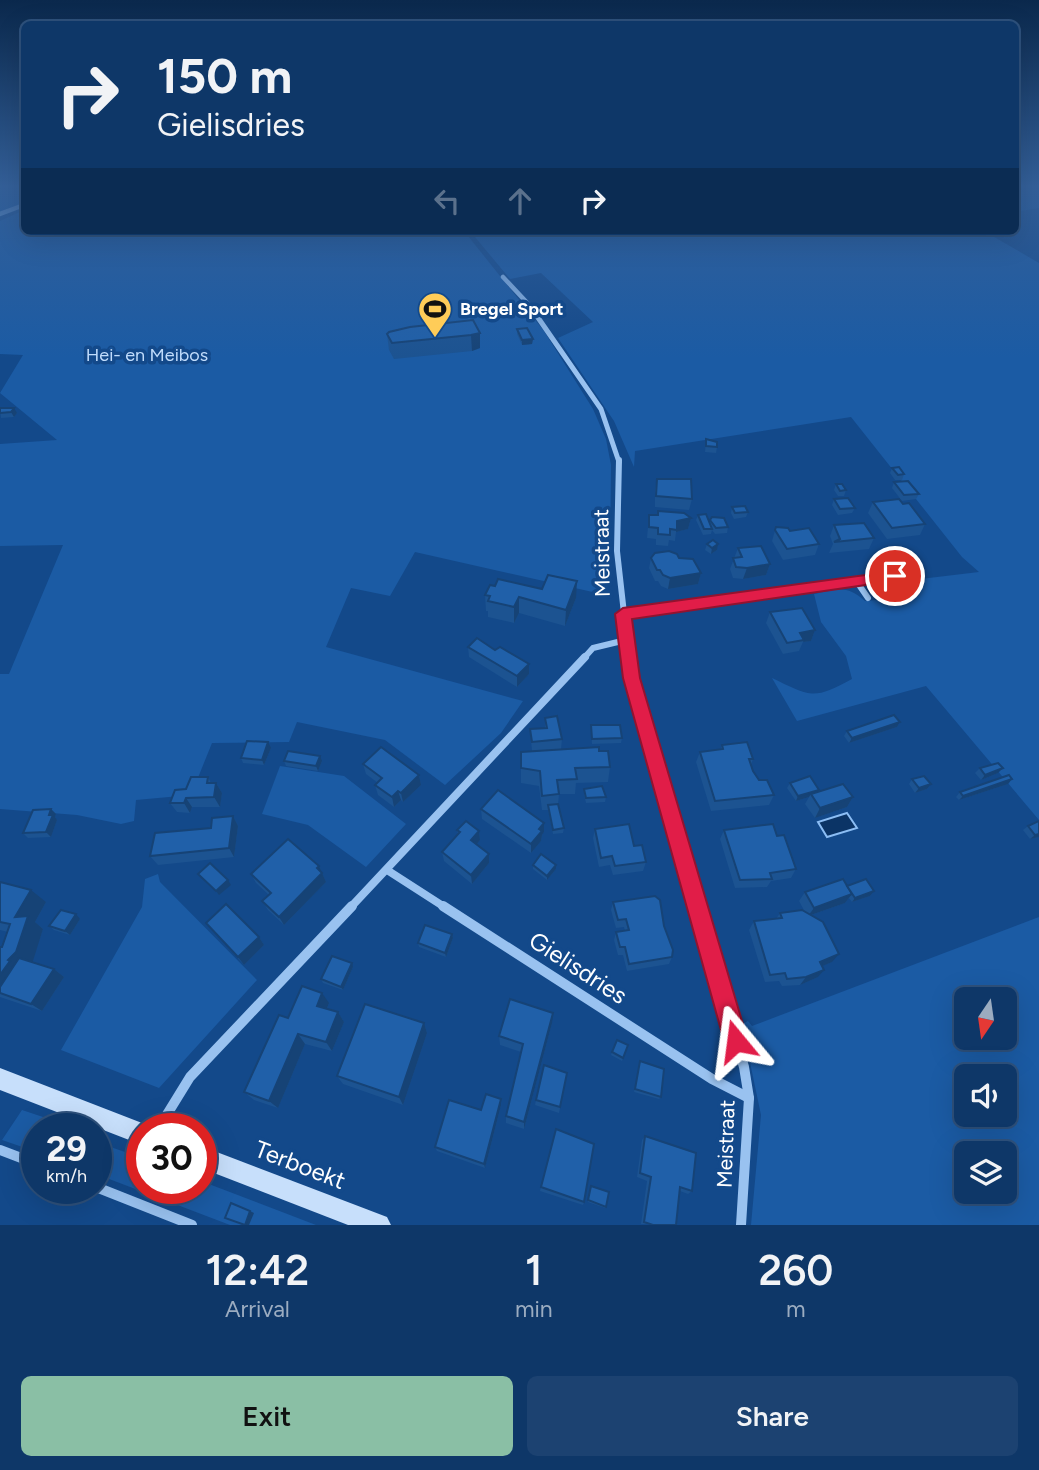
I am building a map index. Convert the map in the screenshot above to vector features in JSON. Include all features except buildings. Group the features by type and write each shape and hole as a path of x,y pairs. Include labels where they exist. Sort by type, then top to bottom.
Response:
{"main road":[{"path":"0,1079 126,1128"},
{"name":"Terboekt","path":"217,1163 379,1225"}],"street":[{"name":"Meistraat","path":"503,277 531,307 601,409 619,459 617,551 631,678 744,1067 749,1098 741,1225"},
{"path":"623,614 895,576"},
{"path":"857,582 868,598"},
{"path":"168,1113 190,1077 593,648 626,640"},
{"name":"Gielisdries","path":"387,870 712,1079 749,1098"},
{"path":"0,1150 21,1158"},
{"path":"112,1193 192,1225"}],"green space":[{"name":"Hei- en Meibos","path":"0,243 474,243 544,331 593,409 606,439 611,465 610,570 606,595 415,552 390,596 351,588 326,647 523,701 501,733 445,785 385,740 297,722 289,742 212,743 191,795 136,800 134,821 121,824 77,815 0,809 0,674 9,674 63,545 0,546 0,444 57,440 0,393 23,355 0,354"},
{"path":"480,243 1005,243 1039,263 1039,820 926,686 797,721 772,678 812,694 829,690 852,679 846,656 821,622 814,594 847,590 865,601 877,600 876,591 887,583 979,572 962,557 851,417 635,451 634,467 614,421 558,338 593,322 541,273 510,279"},
{"path":"280,766 344,776 406,824 366,867 308,825 262,814"},
{"path":"158,874 160,882 257,980 159,1088 61,1050 142,907 145,879"},
{"path":"1039,917 1039,1225 751,1225 761,1115 742,1024 748,1021 752,1026"},
{"path":"22,1110 31,1113 21,1113 21,1147 2,1140"},
{"path":"112,1147 126,1152 126,1185 112,1180"},
{"path":"217,1187 316,1225 230,1225 175,1204 217,1204"}],"shaded area":[{"path":"847,813 857,828 827,837 818,822"}],"place":[{"name":"Bregel Sport","path":"435,339"}],"route":[{"path":"736,1041 631,678 623,614 895,576"}]}
